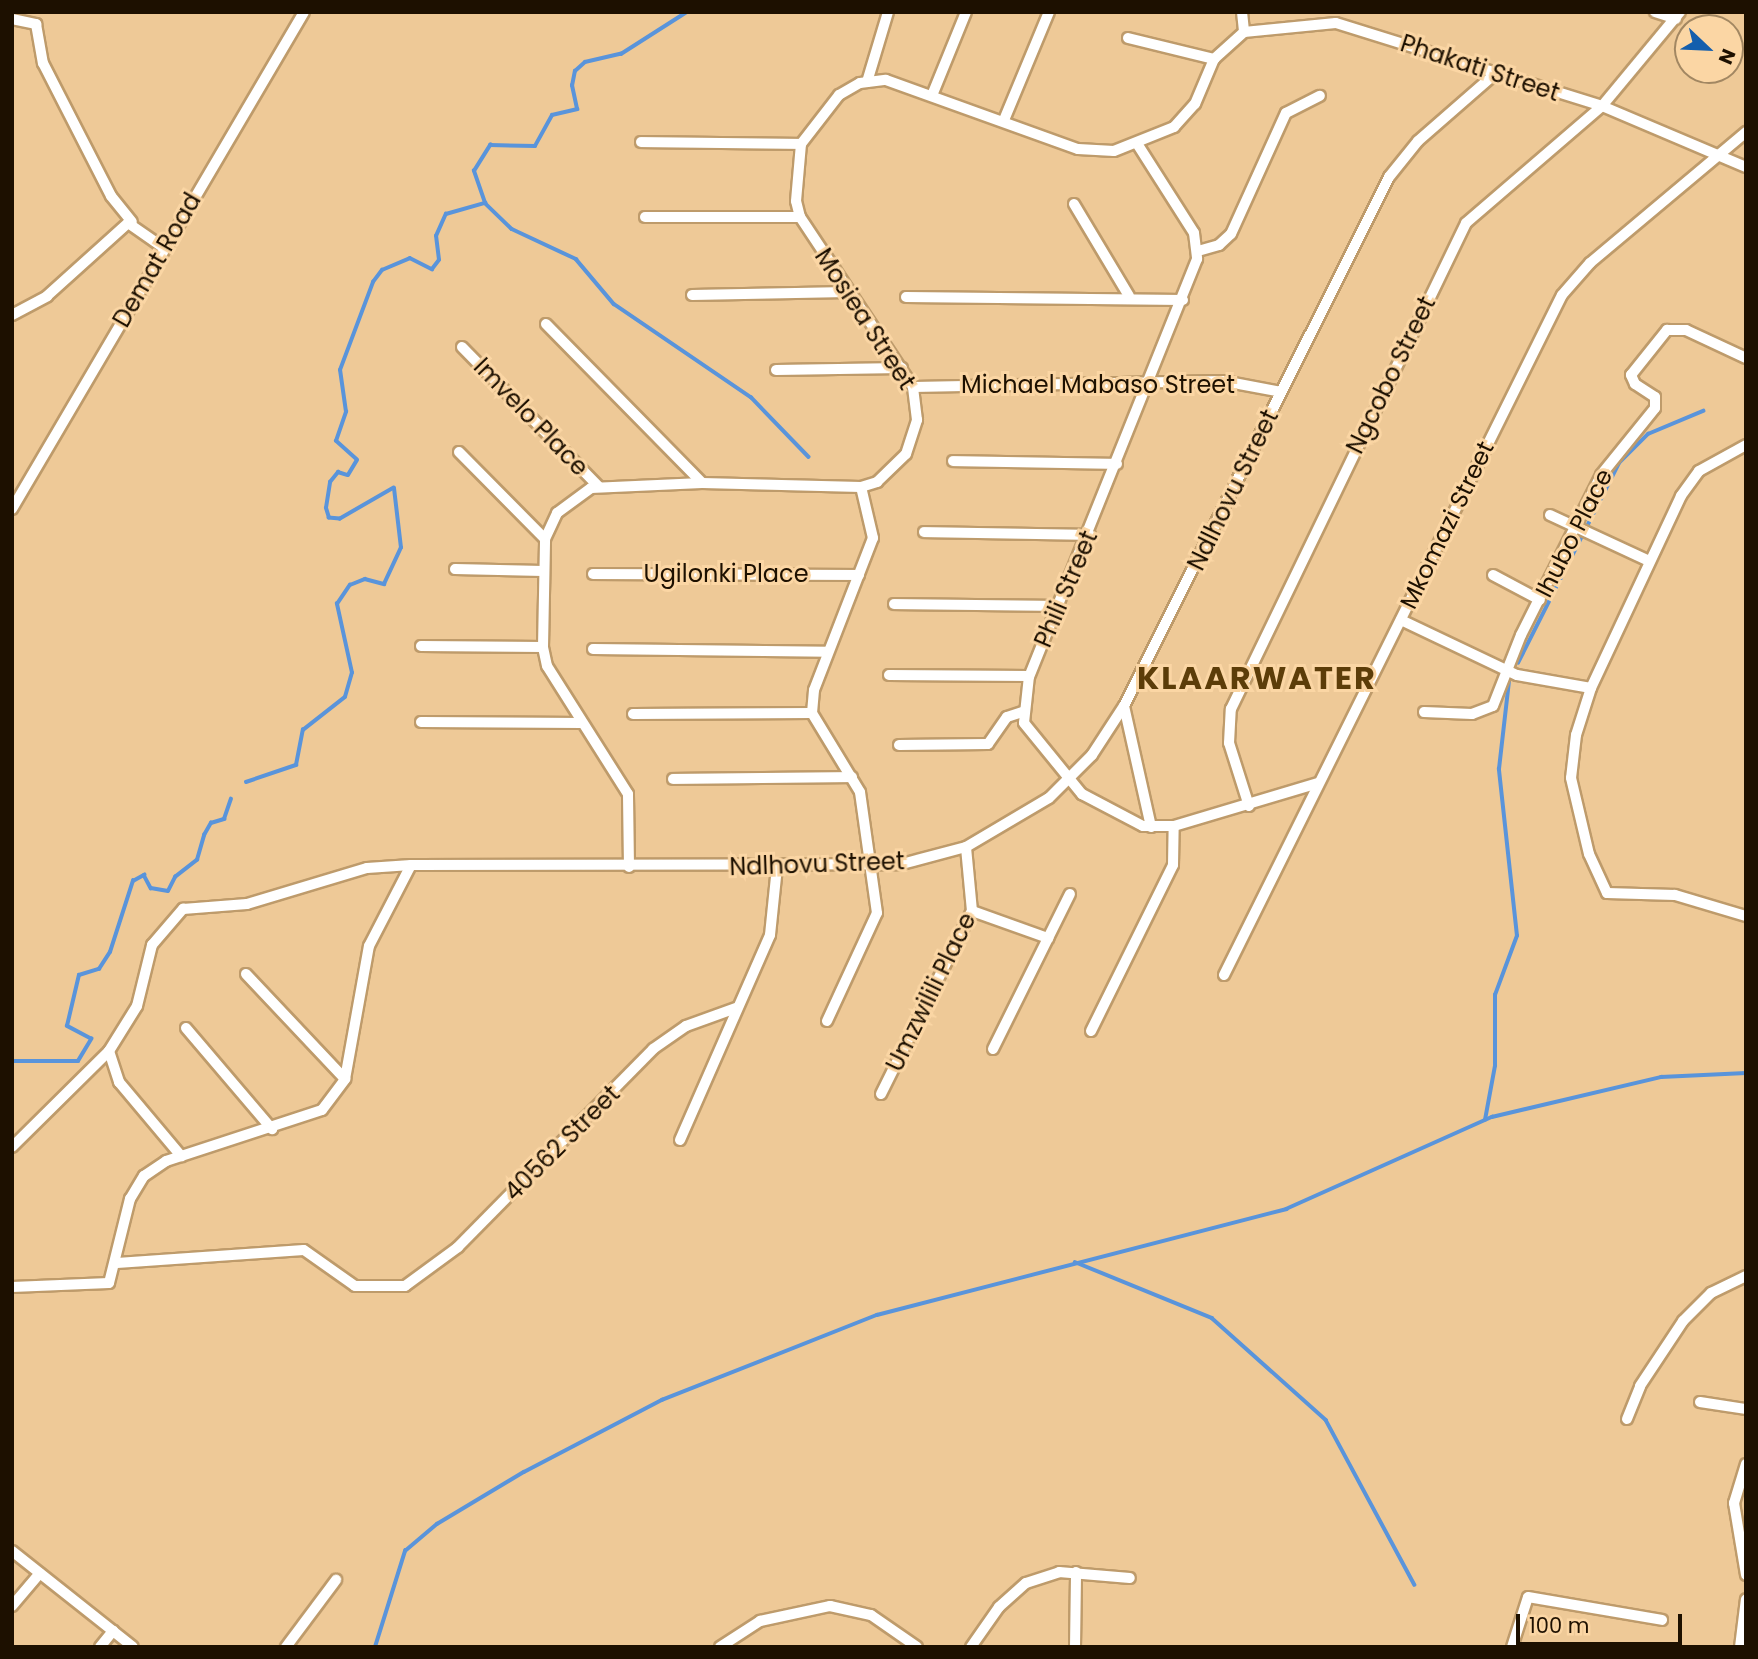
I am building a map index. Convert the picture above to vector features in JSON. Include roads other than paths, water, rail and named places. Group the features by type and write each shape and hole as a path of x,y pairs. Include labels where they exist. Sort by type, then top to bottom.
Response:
{"street":[{"name":"Demat Road","path":"12,509 304,12"},
{"path":"888,12 867,82 886,80 933,93 1089,151 1138,145 1184,117 1214,59 1244,32 1242,12"},
{"path":"933,93 965,12"},
{"path":"1004,120 1049,12"},
{"path":"1655,12 1674,14"},
{"path":"12,19 36,24 43,62 111,196 132,222 164,248"},
{"name":"Ngcobo Street","path":"1249,806 1229,743 1231,709 1466,223 1602,106 1674,20"},
{"name":"Phakati Street","path":"1244,32 1336,23 1602,106 1721,154 1746,167"},
{"path":"1128,38 1214,59"},
{"name":"Ndlhovu Street","path":"12,1147 109,1051 137,1006 152,945 183,909 247,904 367,868 411,865 870,866 966,847 1013,824 1069,781 1124,706 1281,391 1402,158 1496,73"},
{"name":"Mosiea Street","path":"861,487 877,482 906,454 917,420 913,387 800,217 795,179 801,144 839,95 867,82"},
{"path":"1138,145 1194,233 1199,251 1219,245 1231,234 1286,113 1320,96"},
{"name":"Mkomazi Street","path":"1224,975 1562,295 1584,269 1746,132"},
{"path":"641,142 801,144"},
{"path":"1074,204 1129,296"},
{"path":"645,217 800,217"},
{"path":"12,315 47,296 132,222"},
{"name":"Phili Street","path":"1022,712 1029,676 1152,382 1199,251"},
{"path":"692,295 848,292"},
{"path":"906,297 1129,296 1183,300"},
{"path":"546,324 702,483"},
{"name":"Ihubo Place","path":"1424,712 1487,711 1601,475 1656,408 1655,397 1631,375 1673,328 1746,358"},
{"name":"Imvelo Place","path":"463,347 599,487"},
{"path":"776,370 902,369"},
{"name":"Michael Mabaso Street","path":"913,387 1223,381 1281,391"},
{"path":"1746,445 1714,461 1690,481 1649,561 1591,688 1576,735 1571,778 1602,888 1612,895 1675,895 1746,916"},
{"path":"458,452 545,538"},
{"path":"953,461 1117,464"},
{"path":"629,867 628,794 557,686 542,647 545,538 557,513 599,487 702,483 861,487 873,532 814,690 812,713 852,777 864,810 876,920 827,1021"},
{"path":"1550,515 1649,561"},
{"path":"924,533 1090,535"},
{"path":"455,569 543,571"},
{"name":"Ugilonki Place","path":"593,574 859,575"},
{"path":"1493,575 1540,600"},
{"path":"894,604 1058,606"},
{"path":"1401,620 1505,670 1591,688"},
{"path":"421,646 542,647"},
{"path":"593,649 828,652"},
{"path":"889,675 1029,676"},
{"path":"1124,706 1151,827"},
{"path":"899,745 988,744 1007,717 1022,712 1028,732 1069,781 1124,820 1151,827 1174,826 1249,806 1318,783"},
{"path":"633,714 812,713"},
{"path":"421,722 582,723"},
{"path":"673,779 852,777"},
{"path":"1091,1031 1173,865 1174,826"},
{"name":"Umzwilili Place","path":"881,1094 972,911 966,847"},
{"path":"12,1287 105,1284 114,1277 130,1199 144,1177 181,1156 317,1113 345,1079 369,946 411,865"},
{"path":"680,1140 726,1045 736,1008 770,935 777,867"},
{"path":"993,1049 1070,894"},
{"path":"972,911 1048,938"},
{"path":"246,974 345,1079"},
{"name":"40562 Street","path":"117,1263 304,1250 355,1286 394,1288 414,1281 458,1247 653,1049 686,1026 736,1008"},
{"path":"186,1028 272,1129"},
{"path":"109,1051 119,1082 181,1156"},
{"path":"1627,1419 1640,1386 1700,1301 1746,1276"},
{"path":"1700,1402 1746,1409"},
{"path":"1746,1464 1734,1503 1746,1575"},
{"path":"12,1551 133,1647"},
{"path":"1074,1647 1076,1572"},
{"path":"971,1647 999,1607 1026,1583 1076,1572 1130,1578"},
{"path":"12,1606 40,1573"},
{"path":"286,1647 336,1580"},
{"path":"1512,1647 1522,1603 1536,1598 1662,1620"},
{"path":"1740,1647 1746,1599"},
{"path":"720,1647 760,1621 830,1606 871,1615 917,1647"},
{"path":"100,1647 113,1631"}],"waterway":[{"path":"246,782 296,765 303,730 345,697 352,673 337,604 350,585 365,579 384,584 401,548 394,488 340,519 329,518 326,508 330,482 338,472 348,475 357,460 336,441 346,412 340,370 373,282 382,270 410,258 432,269 439,260 436,236 446,214 485,203 474,171 490,145 535,146 552,115 577,109 572,86 575,71 585,62 621,54 687,12"},
{"path":"485,203 512,229 576,259 614,304 751,397 809,457"},
{"path":"1518,663 1619,463 1648,434 1703,411"},
{"path":"1485,1120 1495,1066 1495,995 1517,936 1499,769 1509,681"},
{"path":"12,1061 78,1061 91,1039 67,1026 79,975 99,969 110,952 133,881 144,875 151,888 168,891 175,877 197,860 204,835 211,823 224,819 231,799"},
{"path":"375,1647 405,1551 437,1524 524,1472 662,1400 877,1315 1286,1209 1492,1117 1661,1077 1746,1073"},
{"path":"1075,1262 1212,1318 1326,1420 1415,1585"}],"district":[{"name":"KLAARWATER","path":"1257,678"}]}
